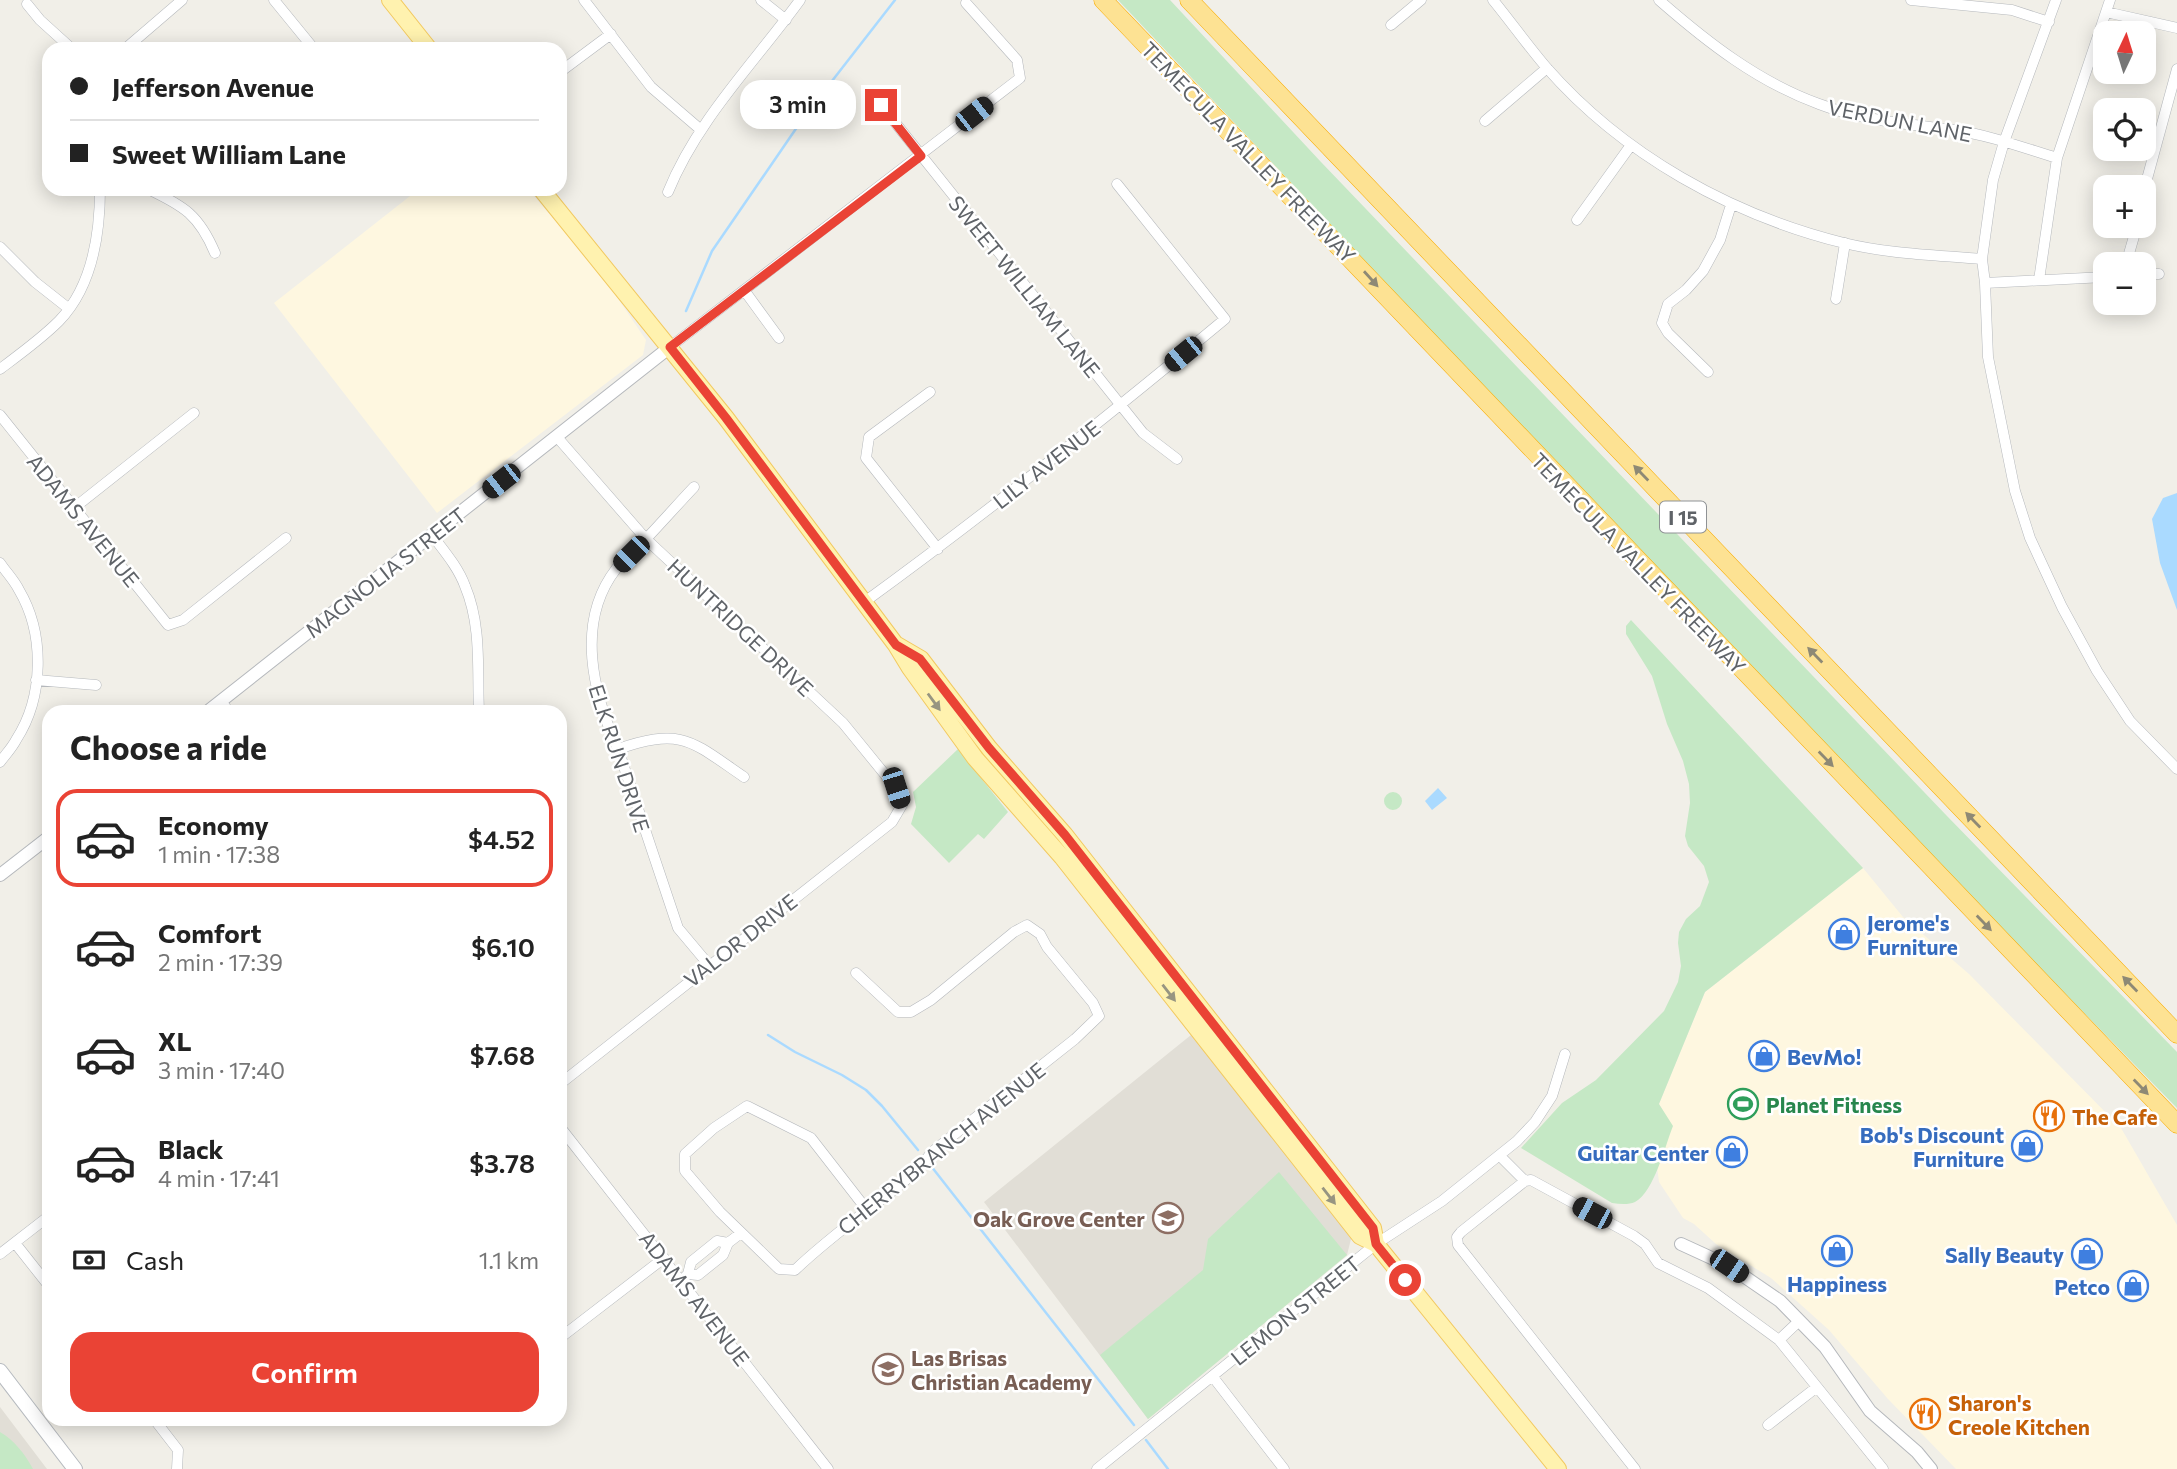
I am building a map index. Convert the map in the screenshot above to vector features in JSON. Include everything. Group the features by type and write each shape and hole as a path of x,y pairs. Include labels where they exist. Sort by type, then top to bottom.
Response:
{"highway":[{"name":"TEMECULA VALLEY FREEWAY","path":"1103,0 2174,1122"},
{"name":"I 15","path":"1189,0 2177,1034"}],"main road":[{"path":"390,0 423,42"},
{"path":"547,196 726,418 896,645 975,758 1062,857 1360,1236 1376,1244 1558,1469"},
{"path":"896,645 920,659 989,748 1065,835 1373,1228 1376,1244"},
{"path":"1062,857 1086,875 1150,956 1165,961"},
{"path":"0,1371 42,1426"},
{"path":"42,1426 75,1469"}],"street":[{"path":"133,42 183,0"},
{"path":"274,0 308,42"},
{"path":"584,0 651,87 701,130"},
{"path":"761,0 786,20"},
{"path":"668,192 681,160 701,130 800,0"},
{"path":"1391,25 1421,0"},
{"path":"1493,0 1547,68 1587,108 1631,145 1731,205 1792,228 1845,243 1885,251 1982,259"},
{"name":"VERDUN LANE","path":"1659,0 1706,41 1761,77 1818,104 1857,116 1913,127 1956,130 2057,158"},
{"path":"1911,0 2012,10 2049,22"},
{"path":"2056,0 2004,142 1993,180 1982,259 1988,358 2015,491 2030,538 2096,671 2130,721 2177,769"},
{"path":"2039,280 2057,158 2110,0"},
{"path":"27,4 64,42"},
{"name":"MAGNOLIA STREET","path":"216,705 670,347 1020,78 1017,60 966,4"},
{"path":"2106,12 2177,28"},
{"path":"567,67 611,34"},
{"path":"1485,121 1547,68"},
{"path":"2148,175 2177,69"},
{"name":"SWEET WILLIAM LANE","path":"881,105 1143,433 1177,459"},
{"path":"1577,220 1631,145"},
{"name":"LILY AVENUE","path":"863,603 939,548 1121,405 1225,319 1118,184"},
{"path":"0,369 54,325 81,287 94,255 99,196"},
{"path":"161,196 191,212 206,232 215,253"},
{"path":"1708,372 1668,333 1662,323 1668,304 1686,290 1703,271 1720,240 1731,205"},
{"path":"1836,299 1845,243"},
{"path":"0,247 35,282 68,308"},
{"path":"1985,283 2093,278"},
{"path":"744,290 779,338"},
{"path":"930,392 869,437 866,458 939,548"},
{"path":"74,508 194,413"},
{"name":"ADAMS AVENUE","path":"0,415 168,625 183,620 286,538"},
{"name":"HUNTRIDGE DRIVE","path":"557,437 646,538 818,698 896,788"},
{"name":"ELK RUN DRIVE","path":"694,487 615,570 598,601 591,636 594,679 606,723 618,749 649,848 678,928 709,965"},
{"path":"432,535 454,565 472,606 476,634 476,705"},
{"path":"0,563 20,590 34,626 38,661 33,700 18,739 0,762"},
{"path":"36,680 96,685"},
{"path":"221,701 224,705"},
{"path":"618,749 665,737 692,741 744,777"},
{"name":"VALOR DRIVE","path":"567,1078 892,822 901,805 896,788"},
{"path":"0,875 42,842"},
{"name":"CHERRYBRANCH AVENUE","path":"741,1233 779,1269 795,1270 923,1165 932,1152 1075,1039 1099,1016 1093,1003 1047,947 1040,934 1027,925 1014,932 931,1000 911,1012 898,1012 856,973"},
{"name":"LEMON STREET","path":"1097,1469 1376,1244 1442,1201 1500,1156 1535,1122 1552,1097 1565,1054"},
{"path":"685,1277 698,1275 723,1255 728,1242 741,1233 685,1171 685,1154 747,1106 811,1138 867,1210"},
{"name":"ADAMS AVENUE","path":"567,1136 664,1258 685,1277 828,1469"},
{"path":"1500,1156 1525,1181"},
{"path":"1634,1469 1458,1245 1457,1237 1461,1232 1525,1181 1531,1180 1634,1236 1645,1244 1658,1263 1708,1289 1779,1340 1882,1469"},
{"path":"0,1254 42,1222"},
{"path":"685,1277 691,1262 717,1241 728,1242"},
{"path":"15,1243 42,1277"},
{"path":"1681,1244 1729,1266 1780,1301 1825,1347 1870,1410 1917,1452 1931,1469"},
{"path":"705,1251 714,1262"},
{"path":"567,1333 664,1258"},
{"path":"1779,1340 1799,1321"},
{"path":"1213,1377 1284,1469"},
{"path":"1768,1425 1817,1387"},
{"path":"159,1426 178,1450 177,1469"}],"shaded area":[{"path":"410,196 534,196 604,278 646,340 643,355 437,513 274,303"},
{"path":"1863,868 1903,917 1969,974 2121,1128 2177,1225 2177,1469 1956,1469 1888,1399 1829,1330 1771,1278 1716,1244 1683,1218 1659,1182 1657,1167 1672,1126 1659,1104 1705,992"},
{"name":"Oak Grove Center","path":"1191,1035 1352,1235 1347,1255 1148,1419 984,1202"},
{"path":"0,1407 47,1469 0,1469"}],"green space":[{"path":"1118,0 1170,0 1321,162 1947,816 2177,1052 2177,1108 1672,585"},
{"path":"1631,620 1863,868 1705,992 1659,1104 1673,1126 1658,1168 1642,1197 1630,1204 1624,1204 1612,1203 1521,1148 1562,1103 1596,1080 1664,1011 1678,982 1681,966 1679,932 1686,919 1700,906 1709,882 1704,866 1688,846 1685,836 1690,803 1689,784 1652,676 1626,634 1626,626"},
{"path":"958,749 1008,812 984,839 978,834 949,863 911,824 916,807 913,792"},
{"path":"1393,792 1399,795 1402,801 1399,807 1393,810 1387,807 1384,801 1387,795"},
{"path":"1279,1172 1347,1255 1148,1419 1100,1355 1203,1270 1208,1239"},
{"path":"0,1432 19,1448 33,1469 0,1469"}],"water":[{"path":"2177,493 2177,610 2160,563 2152,519 2163,498"},
{"path":"1438,788 1447,798 1432,810 1425,801"}],"waterway":[{"path":"686,311 712,251 804,117 895,0"},
{"path":"768,1035 866,1090 918,1150"},
{"path":"931,1166 1134,1425"},
{"path":"1146,1440 1168,1469"}],"place":[{"name":"Jerome's Furniture","path":"1844,934"},
{"name":"BevMo!","path":"1764,1056"},
{"name":"Planet Fitness","path":"1743,1104"},
{"name":"The Cafe","path":"2049,1116"},
{"name":"Bob's Discount Furniture","path":"2027,1146"},
{"name":"Guitar Center","path":"1732,1152"},
{"name":"Oak Grove Center","path":"1168,1218"},
{"name":"Happiness","path":"1837,1251"},
{"name":"Sally Beauty","path":"2087,1254"},
{"name":"Petco","path":"2133,1286"},
{"name":"Las Brisas Christian Academy","path":"888,1369"},
{"name":"Sharon's Creole Kitchen","path":"1925,1414"}],"route":[{"path":"881,105 921,156 670,347 896,645 920,659 989,748 1065,835 1165,961 1373,1228 1376,1244 1405,1280"}]}
